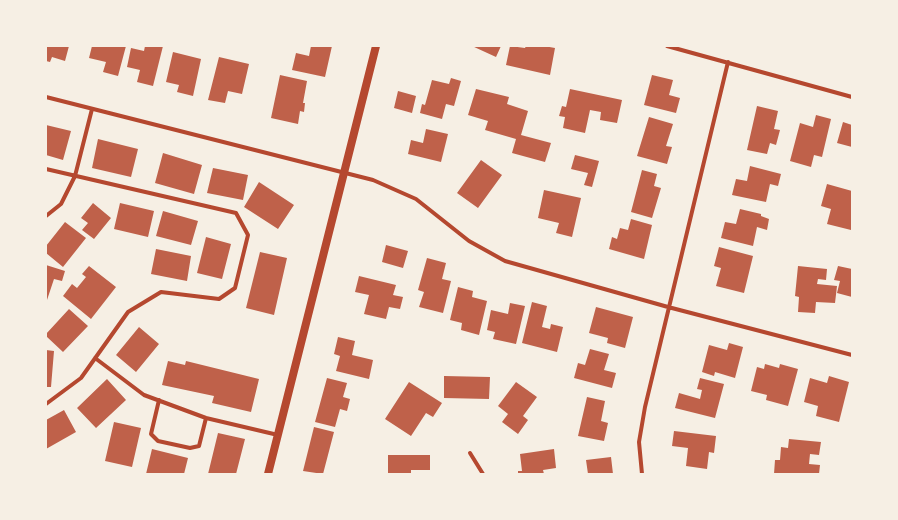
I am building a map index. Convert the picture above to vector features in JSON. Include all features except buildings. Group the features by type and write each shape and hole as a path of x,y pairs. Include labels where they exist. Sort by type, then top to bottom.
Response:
{"main road":[{"path":"268,474 376,46"}],"street":[{"path":"667,46 852,97"},
{"path":"642,474 639,442 645,407 728,62"},
{"path":"46,97 373,180 416,199 469,241 505,261 668,307 852,355"},
{"path":"46,216 61,204 75,176 92,109"},
{"path":"46,169 236,213 248,235 235,288 219,299 161,292 128,312 81,378 46,404"},
{"path":"95,358 144,395 206,418 278,435"},
{"path":"159,400 151,434 158,441 190,448 199,446 206,418"},
{"path":"470,453 483,474"}]}
